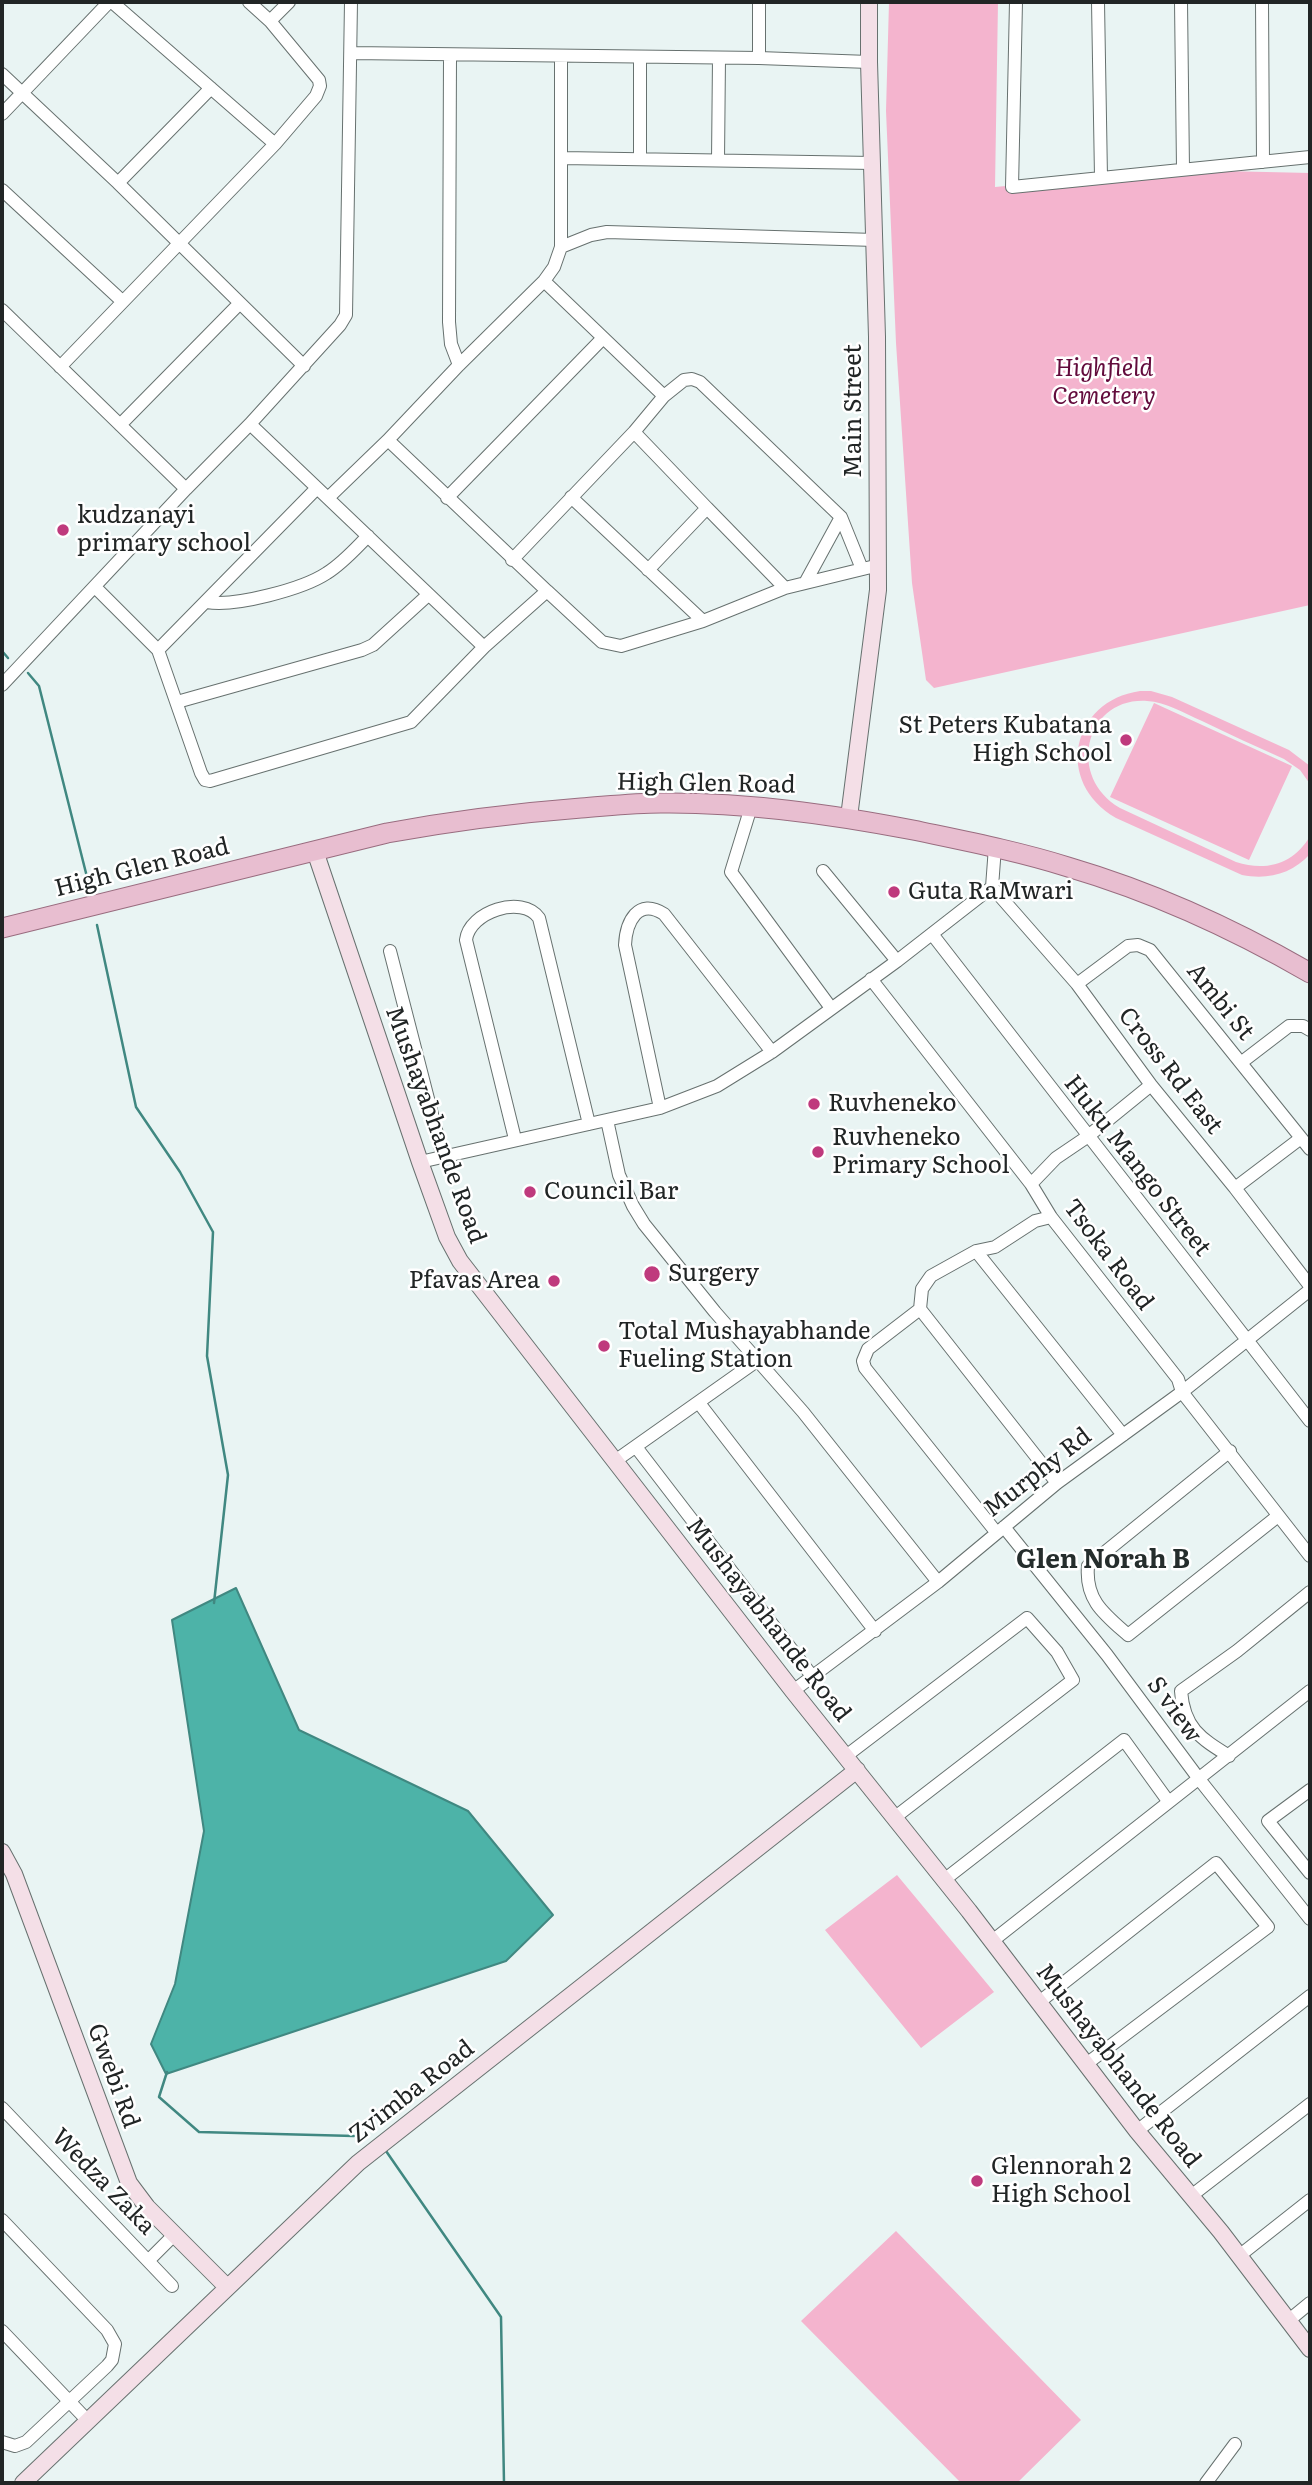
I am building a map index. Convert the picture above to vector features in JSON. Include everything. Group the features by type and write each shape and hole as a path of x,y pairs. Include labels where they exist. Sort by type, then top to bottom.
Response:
{"main road":[{"name":"High Glen Road","path":"2,928 434,824 528,812 659,803 810,811 995,847 1070,867 1195,913 1254,941 1310,973"}],"street":[{"path":"2,114 111,2 275,144"},
{"path":"60,367 275,144 316,96 319,80 270,21 249,2"},
{"path":"270,21 289,2"},
{"path":"2,685 304,366 346,315 351,2"},
{"path":"759,2 759,58"},
{"name":"Main Street","path":"849,817 878,590 870,568 875,240 869,2"},
{"path":"1016,2 1012,187 1310,157"},
{"path":"1098,2 1101,177"},
{"path":"1181,2 1183,169"},
{"path":"1262,2 1263,162"},
{"path":"351,53 869,62"},
{"path":"450,56 449,322 451,344 459,365"},
{"path":"328,498 544,281 554,267 561,247 561,57"},
{"path":"640,57 640,158"},
{"path":"718,160 719,58"},
{"path":"2,74 118,183 304,366"},
{"path":"118,183 211,88"},
{"path":"562,158 873,163"},
{"path":"2,190 122,302"},
{"path":"561,247 591,235 607,232 875,240"},
{"path":"544,281 664,396"},
{"path":"120,425 239,304"},
{"path":"2,310 186,489"},
{"path":"447,498 602,339"},
{"path":"388,440 512,560 602,642 609,645 621,646 703,621 785,588 870,568 841,517 701,382 692,379 684,380 664,396 635,432 512,560"},
{"path":"250,424 484,647"},
{"path":"635,432 785,588"},
{"path":"159,650 317,488"},
{"path":"571,497 703,621"},
{"path":"648,570 707,508"},
{"path":"805,583 841,517"},
{"path":"206,602 233,603 325,575 344,561 368,536"},
{"path":"95,587 159,650 203,776 210,781 411,722 484,647 547,591"},
{"path":"177,702 362,650 373,645 428,595"},
{"path":"751,807 731,872 831,1008"},
{"path":"420,1162 660,1108 717,1086 772,1052 897,961 992,887 995,847"},
{"name":"Mushayabhande Road","path":"315,851 420,1162 447,1237 460,1261 793,1691 1310,2349"},
{"path":"823,871 897,961"},
{"name":"Cross Rd East","path":"992,887 1077,984 1310,1288"},
{"path":"660,1108 625,945 625,933 638,911 647,907 656,908 664,914 772,1052"},
{"path":"515,1139 467,940 467,930 473,922 493,912 511,908 530,909 539,918 589,1124"},
{"name":"Huku Mango Street","path":"932,934 1310,1421"},
{"name":"Ambi St","path":"1077,984 1128,946 1138,945 1150,950 1310,1149"},
{"path":"390,951 443,1157"},
{"name":"Tsoka Road","path":"871,979 1031,1184 1051,1217 1178,1379 1182,1392 1310,1556"},
{"path":"1242,1062 1289,1026 1303,1026 1310,1030"},
{"path":"1031,1184 1056,1158 1087,1137 1151,1084"},
{"path":"607,1120 619,1175 644,1224 715,1312 803,1412 938,1582"},
{"path":"1236,1188 1301,1138"},
{"path":"1051,1217 1035,1221 995,1247 976,1251 932,1276 922,1289 920,1309 1057,1483"},
{"path":"976,1251 1123,1435"},
{"name":"Murphy Rd","path":"793,1691 938,1582 1057,1483 1182,1392 1310,1288"},
{"name":"S view","path":"920,1309 868,1349 863,1361 865,1368 1107,1655 1199,1779 1310,1919"},
{"path":"615,1461 758,1360"},
{"path":"699,1403 875,1631"},
{"path":"636,1447 812,1676"},
{"path":"1230,1451 1088,1566 1087,1580 1093,1598 1101,1610 1128,1635 1278,1516"},
{"path":"1229,1756 1204,1741 1193,1729 1185,1715 1181,1691 1237,1651 1310,1591"},
{"path":"846,1756 1027,1618 1057,1652 1073,1680 894,1818"},
{"path":"991,1942 1310,1691"},
{"path":"944,1880 1124,1740 1168,1801"},
{"name":"Zvimba Road","path":"23,2483 358,2163 857,1770"},
{"path":"1310,1790 1268,1821 1310,1873"},
{"name":"Gwebi Rd","path":"2,1852 14,1874 121,2165 138,2196 228,2287"},
{"path":"1038,2003 1216,1863 1268,1927 1086,2066"},
{"path":"1137,2131 1310,1996"},
{"path":"1192,2196 1310,2104"},
{"name":"Wedza Zaka","path":"2,2108 173,2286"},
{"path":"1239,2256 1310,2200"},
{"path":"2,2220 107,2330 115,2344 112,2360 26,2442 15,2446 2,2442"},
{"path":"149,2260 174,2235"},
{"path":"1288,2321 1310,2303"},
{"path":"2,2331 88,2421"},
{"path":"1206,2483 1235,2444"}],"green space":[{"name":"Highfield Cemetery","path":"889,2 998,2 995,187 1179,170 1310,173 1310,605 934,688 926,680 912,583 896,343 886,111"},
{"path":"1140,691 1172,697 1289,750 1310,766 1310,784 1300,770 1284,759 1175,708 1147,701 1126,703 1109,712 1097,725 1090,741 1088,759 1093,778 1103,794 1120,808 1247,865 1268,866 1287,859 1303,846 1310,836 1310,854 1303,861 1279,874 1261,877 1242,875 1116,818 1096,803 1084,784 1078,765 1079,745 1086,726 1098,710 1117,698"},
{"path":"1154,703 1292,766 1249,860 1110,797"},
{"path":"897,1875 994,1992 921,2048 825,1930"},
{"path":"896,2231 1081,2420 1017,2483 961,2483 801,2321"}],"water":[{"path":"236,1588 299,1730 468,1811 553,1915 506,1961 166,2074 151,2044 175,1984 204,1831 172,1620"}],"waterway":[{"path":"2,651 8,658"},
{"path":"28,673 39,686 88,881"},
{"path":"97,925 136,1107 180,1172 213,1232 207,1356 228,1475 214,1603"},
{"path":"167,2072 159,2097 199,2132 354,2136"},
{"path":"386,2151 501,2317 504,2483"}],"place":[{"name":"kudzanayi primary school","path":"63,530"},
{"name":"St Peters Kubatana High School","path":"1126,740"},
{"name":"Guta RaMwari","path":"894,892"},
{"name":"Ruvheneko","path":"814,1104"},
{"name":"Ruvheneko Primary School","path":"818,1152"},
{"name":"Council Bar","path":"530,1192"},
{"name":"Surgery","path":"652,1274"},
{"name":"Pfavas Area","path":"554,1281"},
{"name":"Total Mushayabhande Fueling Station","path":"604,1346"},
{"name":"Glennorah 2 High School","path":"977,2181"}],"district":[{"name":"Glen Norah B","path":"1103,1560"}]}
